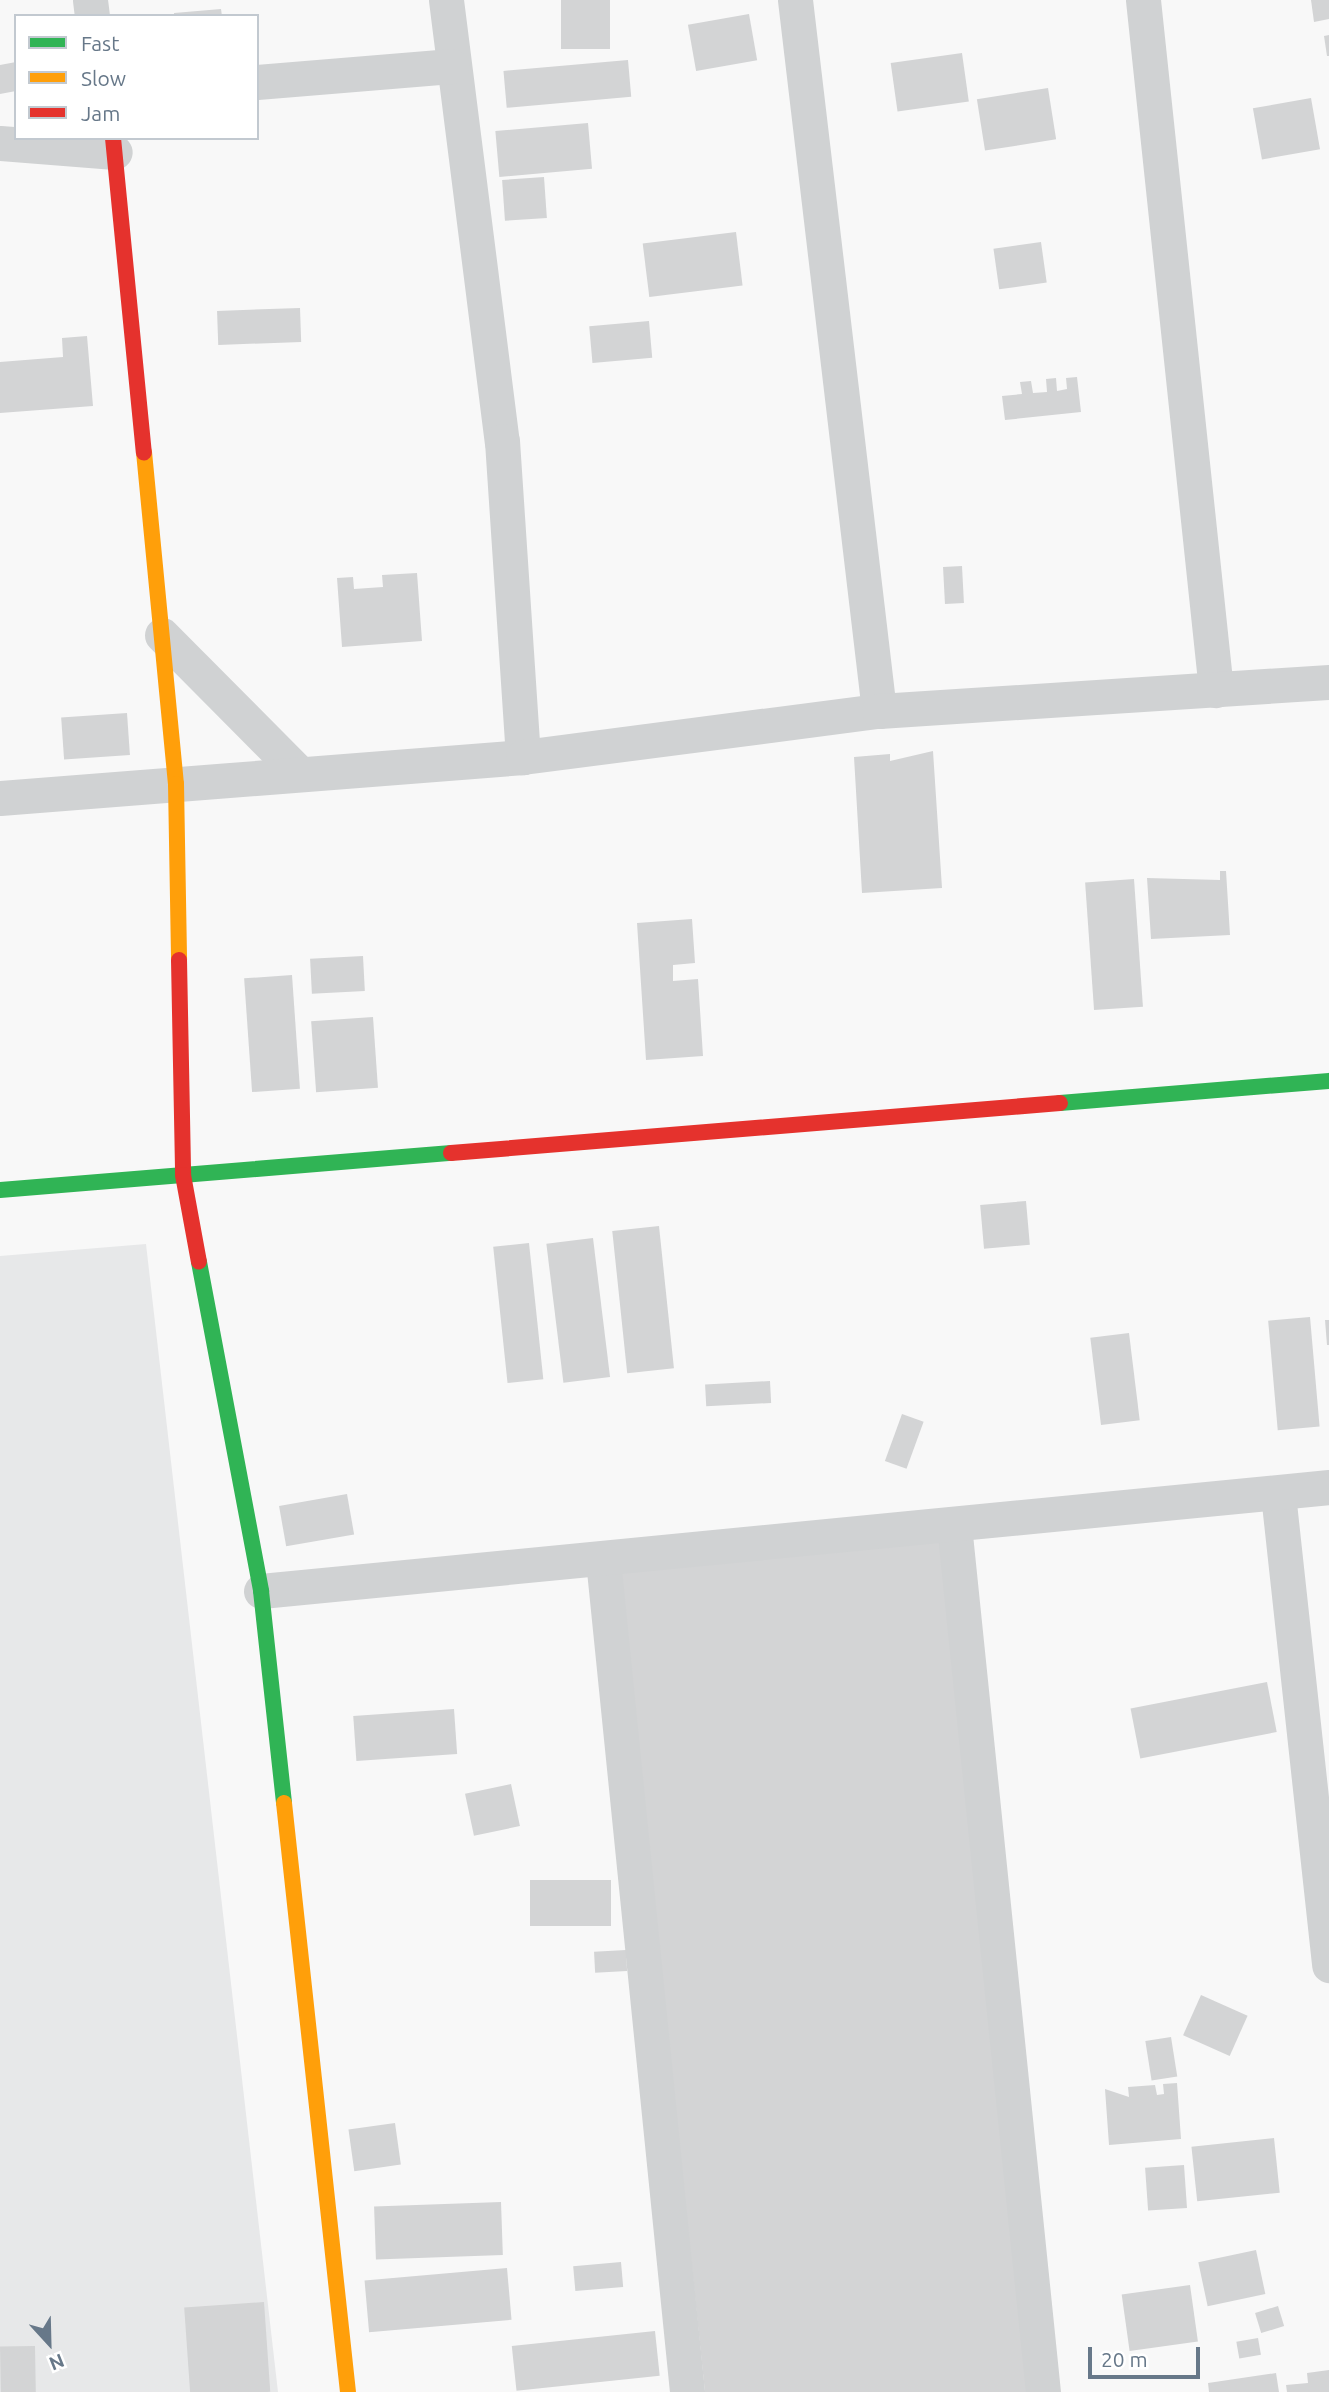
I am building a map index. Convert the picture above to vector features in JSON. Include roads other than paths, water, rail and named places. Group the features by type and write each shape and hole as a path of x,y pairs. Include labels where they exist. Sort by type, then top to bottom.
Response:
{"street":[{"path":"446,0 451,66 502,441 523,757"},
{"path":"795,0 879,711"},
{"path":"1143,0 1216,690"},
{"path":"259,82 451,66"},
{"path":"0,143 114,145 176,784 183,1175 261,1591 348,2392"},
{"path":"162,635 300,774"},
{"path":"0,798 523,757 879,711 1329,682"},
{"path":"0,1190 1329,1081"},
{"path":"261,1591 603,1560 1329,1487"},
{"path":"1278,1494 1329,1965"},
{"path":"954,1525 1043,2392"},
{"path":"603,1560 687,2392"}]}
